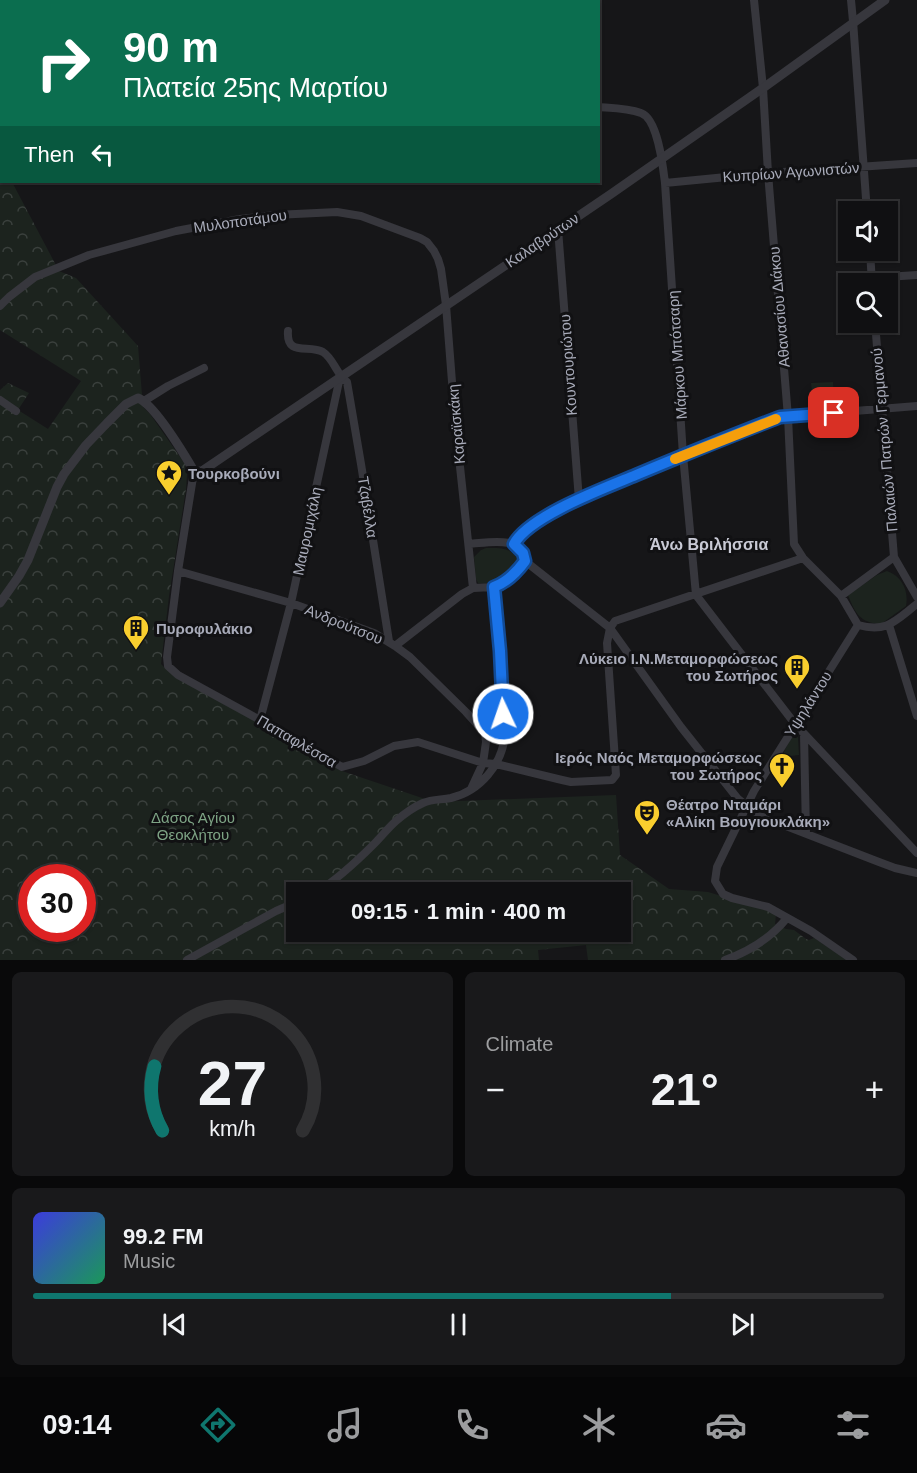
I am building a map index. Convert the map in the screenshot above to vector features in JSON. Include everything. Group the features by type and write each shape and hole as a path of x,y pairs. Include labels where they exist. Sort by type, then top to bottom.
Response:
{"street":[{"name":"Αθανασίου Διάκου","path":"754,0 763,88 792,470 795,547 841,596 858,625"},
{"path":"851,0 866,201"},
{"name":"Καλαβρύτων","path":"194,471 202,471 558,230 885,0"},
{"name":"Μάρκου Μπότσαρη","path":"600,107 645,114 652,124 661,158 696,595"},
{"name":"Κυπρίων Αγωνιστών","path":"664,183 917,163"},
{"name":"Μυλοποτάμου","path":"0,306 35,277 89,255 140,240 240,219 337,212 361,216 427,242 438,259 446,304"},
{"name":"Κουντουριώτου","path":"558,230 579,500"},
{"path":"898,278 917,275"},
{"name":"Καραϊσκάκη","path":"446,304 455,420 473,588"},
{"name":"Τζαβέλλα","path":"288,331 289,344 327,354 340,377 347,382 392,644"},
{"name":"Παλαιών Πατρών Γερμανού","path":"876,333 894,557"},
{"path":"144,401 204,368"},
{"name":"Μαυρομιχάλη","path":"260,720 291,603 340,377"},
{"path":"0,603 28,560 57,487 77,456 126,404 138,398 151,407 194,471 178,570"},
{"path":"0,400 16,411"},
{"path":"514,544 531,526 579,500 683,455 780,417 917,406"},
{"path":"469,544 503,542 514,544 523,553 525,561 610,628 681,727 738,799 747,807 760,816 886,865 917,873"},
{"path":"841,596 894,557 917,597"},
{"path":"610,628 615,621 803,558"},
{"path":"392,644 462,594 473,588 494,587 503,582 525,561"},
{"name":"Ανδρούτσου","path":"178,570 291,603 374,633 392,644 410,657 484,731 486,742 483,763"},
{"name":"Παπαφλέσσα","path":"178,570 168,668 342,768 364,761 394,746 418,742 483,763 571,782 609,781 616,775 607,643 610,628"},
{"path":"332,882 358,861 395,822 408,812 431,800 452,798 471,789 492,771 496,764 505,735 494,587"},
{"path":"696,595 795,724 917,853"},
{"path":"858,625 874,628 889,626 917,604"},
{"name":"Υψηλάντου","path":"787,918 768,907 723,894 715,881 717,867 754,791 858,625"},
{"path":"889,626 917,716"},
{"path":"804,734 806,833"},
{"path":"471,789 483,763"},
{"path":"187,960 286,907"},
{"path":"724,960 761,943 787,918 853,960"}],"green space":[{"name":"Δάσος Αγίου Θεοκλήτου","path":"0,183 13,183 59,271 76,278 138,346 143,407 185,464 186,489 161,664 167,670 321,755 339,770 434,802 616,795 620,855 669,889 708,892 776,914 775,924 794,930 806,939 814,938 847,960 588,960 586,945 538,950 539,960 0,960 0,390 8,383 29,393 18,410 48,429 81,381 0,330"},
{"path":"833,382 835,409 814,411 811,383"},
{"path":"486,548 508,550 518,559 512,570 497,581 478,583 474,557"},
{"path":"887,571 897,576 903,585 907,600 906,606 881,624 868,622 856,612 848,595 877,575"},
{"path":"798,737 799,755 781,757 791,738"}],"slow traffic":[{"path":"675,459 776,419"}],"place":[{"name":"Τουρκοβούνι","path":"169,496"},
{"name":"Πυροφυλάκιο","path":"136,651"},
{"name":"Λύκειο Ι.Ν.Μεταμορφώσεως του Σωτήρος","path":"797,690"},
{"name":"Ιερός Ναός Μεταμορφώσεως του Σωτήρος","path":"782,789"},
{"name":"Θέατρο Νταμάρι «Αλίκη Βουγιουκλάκη»","path":"647,836"}],"district":[{"name":"Άνω Βριλήσσια","path":"709,544"}],"route":[{"path":"503,714 494,587 515,573 525,561 523,553 514,544 522,533 552,513 579,500 767,422 780,417 834,413"}]}
